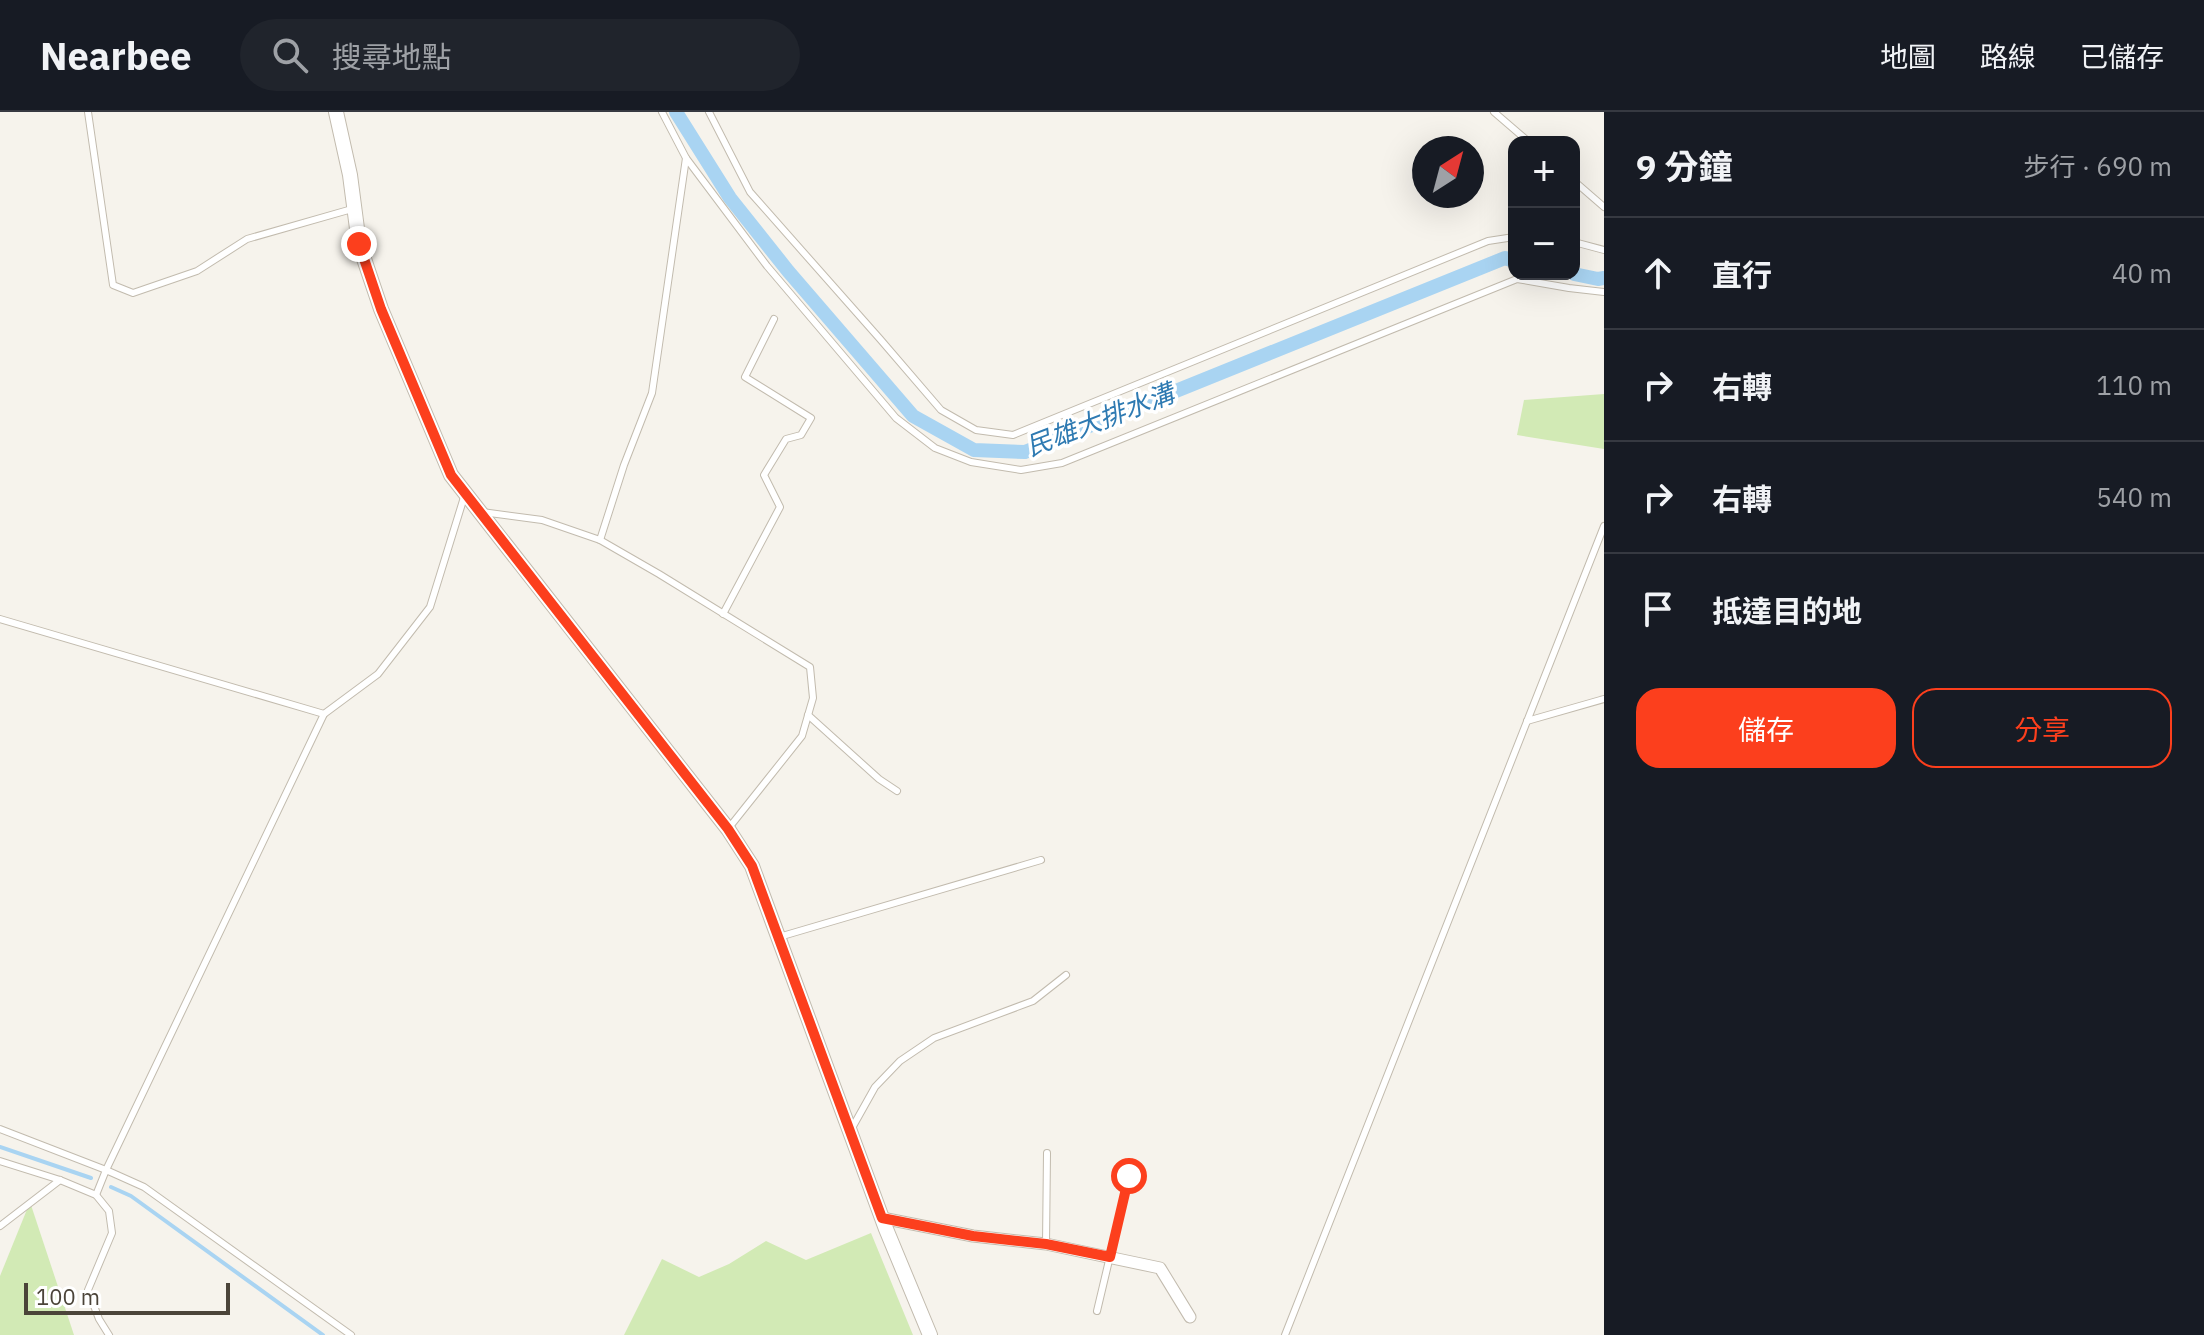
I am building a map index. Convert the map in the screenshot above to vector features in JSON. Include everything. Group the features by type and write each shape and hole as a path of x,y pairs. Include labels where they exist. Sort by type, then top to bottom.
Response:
{"street":[{"path":"336,112 350,175 359,244 381,309 451,475 728,829 752,866 882,1218 930,1335"},
{"path":"882,1218 973,1236 1046,1244 1160,1268 1190,1317"}],"lane":[{"path":"88,112 113,285 133,293 197,271 247,239 355,209"},
{"path":"662,112 686,158 767,266 896,418 935,448 971,462 1021,470 1062,463 1517,279 1604,292"},
{"path":"709,112 750,192 941,410 976,430 1013,435 1488,241 1508,238"},
{"path":"1494,112 1522,136"},
{"path":"600,540 652,393 686,158"},
{"path":"1580,186 1603,204"},
{"path":"1580,244 1604,250"},
{"path":"723,614 780,507 764,475 786,439 801,435 811,418 745,377 774,319"},
{"path":"96,1195 324,714 378,674 430,607 465,494"},
{"path":"478,511 542,520 600,540 810,667 813,698 802,736 728,829"},
{"path":"1285,1335 1604,526"},
{"path":"0,619 324,714"},
{"path":"1527,721 1604,699"},
{"path":"808,715 879,779 897,791"},
{"path":"779,937 1041,860"},
{"path":"850,1131 875,1087 900,1061 934,1038 1033,1001 1066,975"},
{"path":"0,1129 144,1187 351,1335"},
{"path":"1046,1244 1047,1153"},
{"path":"0,1161 96,1195 109,1211 112,1233 88,1290 109,1335"},
{"path":"1097,1311 1129,1176"},
{"path":"0,1226 60,1180"}],"green space":[{"path":"1604,394 1604,449 1517,435 1524,400"},
{"path":"30,1202 74,1335 0,1335 0,1276"},
{"path":"871,1233 913,1335 624,1335 662,1259 699,1277 729,1264 766,1241 806,1260"}],"waterway":[{"name":"民雄大排水溝","path":"676,112 730,198 788,271 913,416 974,450 1025,452 1508,259"},
{"name":"民雄大排水溝","path":"1580,275 1604,278"},
{"path":"0,1147 91,1178"},
{"path":"111,1187 131,1196 323,1335"}],"route":[{"path":"359,244 381,309 451,475 728,829 752,866 882,1218 1110,1257 1129,1176"}]}
